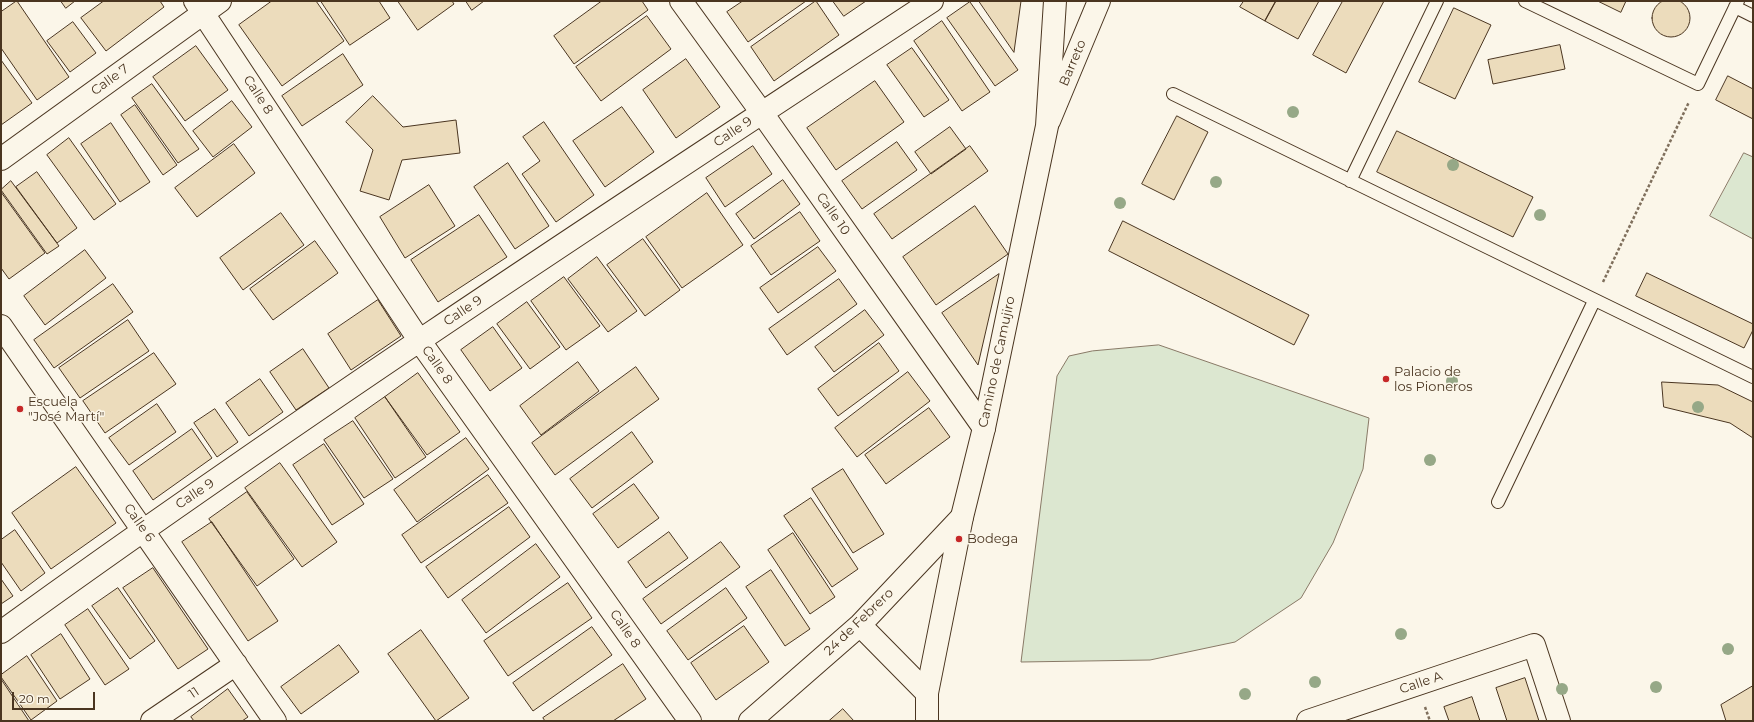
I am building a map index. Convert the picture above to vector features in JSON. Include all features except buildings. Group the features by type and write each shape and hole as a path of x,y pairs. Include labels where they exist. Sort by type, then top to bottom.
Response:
{"street":[{"name":"Calle 10","path":"681,1 762,113 984,428"},
{"name":"Calle 9","path":"1,632 143,529 419,340 932,1"},
{"name":"Camino de Camujiro","path":"927,721 927,693 962,517 984,428 1047,126 1055,1"},
{"name":"Barreto","path":"1047,126 1100,1"},
{"name":"Calle 7","path":"1,159 206,5"},
{"name":"Calle 8","path":"206,5 419,340 690,721"},
{"name":"Calle 6","path":"1,326 275,721"},
{"name":"24 de Febrero","path":"750,721 860,625 962,517"},
{"path":"860,625 927,693"},
{"name":"Calle A","path":"1308,721 1534,645 1559,721"},
{"name":"11","path":"152,721 236,664"}],"lane":[{"path":"1350,181 1437,1"},
{"path":"1525,1 1698,84 1736,4 1753,16"},
{"path":"1173,94 1594,301 1753,377"},
{"path":"1498,502 1594,301"}],"path":[{"path":"1594,301 1698,84"}],"green space":[{"path":"1744,153 1753,157 1753,239 1710,216"},
{"path":"1159,345 1369,418 1363,469 1333,543 1301,598 1235,642 1150,660 1021,662 1057,376 1069,356 1092,351"}],"place":[{"name":"Palacio de los Pioneros","path":"1386,379"},
{"name":"Escuela \"José Martí\"","path":"20,409"},
{"name":"Bodega","path":"959,539"}]}
